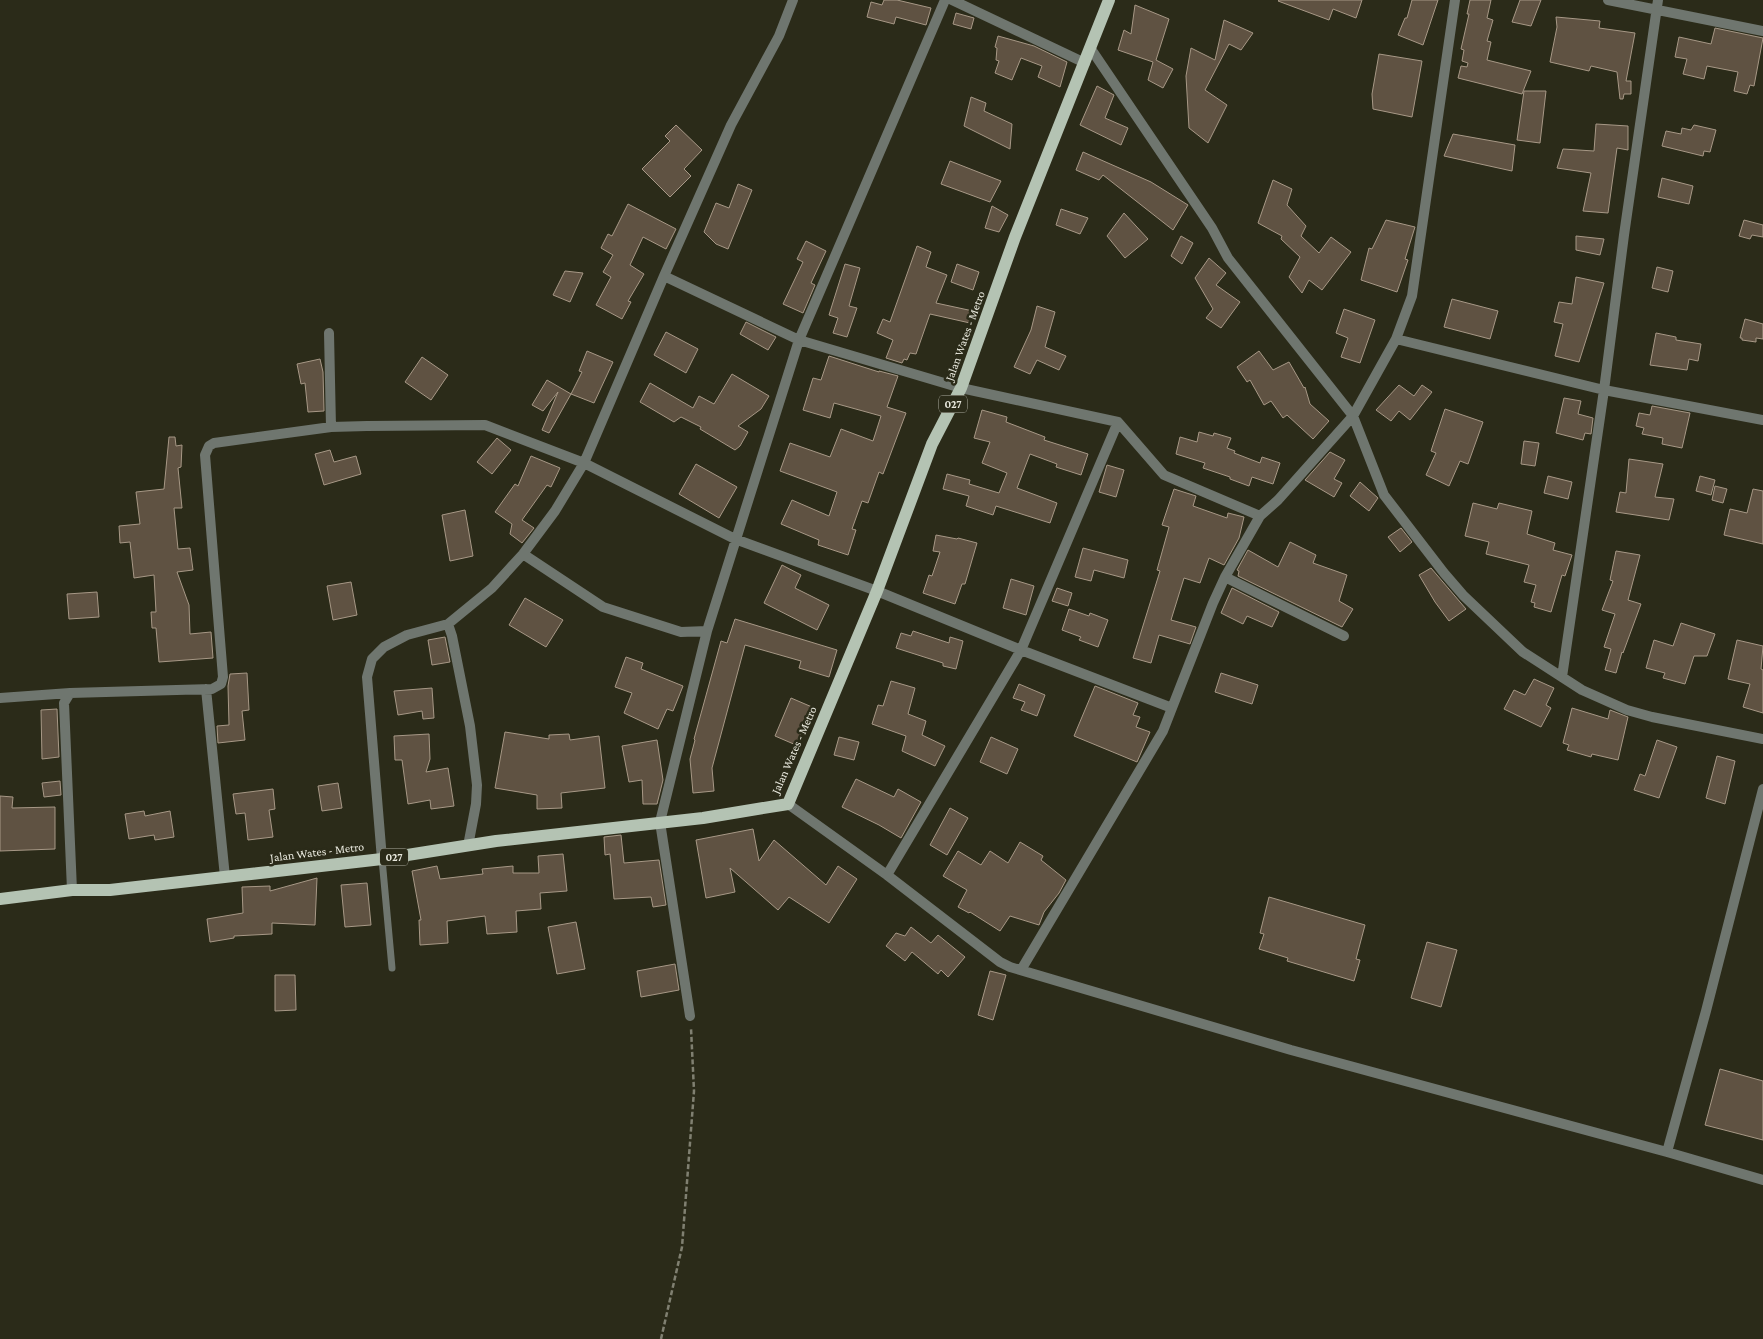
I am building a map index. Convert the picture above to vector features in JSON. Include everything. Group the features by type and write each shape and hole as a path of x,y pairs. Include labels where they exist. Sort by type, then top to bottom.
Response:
{"main road":[{"name":"Jalan Wates - Metro","path":"0,899 72,890 110,890 382,859 468,846 703,818 788,804 876,591 932,444 961,388 1015,237 1091,50 1109,0"}],"street":[{"path":"382,859 367,677 372,659 384,646 407,636 448,624 492,588 523,554 554,510 584,463 731,125 780,36 793,0"},
{"path":"690,1016 660,822 706,631 799,340 945,0"},
{"path":"952,0 1085,63"},
{"path":"1021,970 1163,731 1225,577 1260,516 1278,500 1353,416 1396,339 1412,296 1455,0"},
{"path":"1608,0 1658,5 1763,31"},
{"path":"1562,677 1658,5"},
{"path":"1091,50 1212,228 1228,258 1353,416 1384,495 1444,573 1464,595 1523,652 1582,690 1627,710 1652,717 1763,739"},
{"path":"664,276 799,340 961,388 1118,422 1164,475 1260,516"},
{"path":"329,333 331,428"},
{"path":"1396,339 1604,390 1763,420"},
{"path":"887,875 1021,650 1118,422"},
{"path":"0,698 70,693 206,689 221,684 223,677 205,455 214,443 331,428 485,425 584,463 735,539 876,591 1021,650 1172,708"},
{"path":"523,554 603,607 681,632 706,631"},
{"path":"1225,577 1344,636"},
{"path":"448,624 470,726 477,785 476,804 468,846"},
{"path":"206,689 225,877"},
{"path":"70,693 64,703 72,890"},
{"path":"1668,1152 1763,789"},
{"path":"788,804 887,875 1000,962 1021,970 1291,1050 1668,1152 1763,1180"}],"lane":[{"path":"382,859 392,968"}],"path":[{"path":"661,1339 682,1247 694,1091 690,1016"}],"building":[{"path":"884,0 897,0 931,8 926,25 896,17 894,24 867,17 871,2 882,5"},
{"path":"1279,0 1362,0 1356,18 1333,9 1329,20"},
{"path":"1412,0 1438,0 1423,45 1398,35 1405,18 1407,18"},
{"path":"1470,0 1491,0 1487,18 1493,20 1487,41 1491,42 1487,60 1531,71 1522,94 1458,78 1461,66 1467,67 1468,63 1462,61 1464,50 1461,49 1469,14 1467,14"},
{"path":"1520,0 1541,0 1531,26 1512,22"},
{"path":"1135,5 1169,19 1156,60 1173,69 1163,88 1148,80 1153,62 1118,50 1124,30 1131,34"},
{"path":"956,13 974,18 971,29 953,24"},
{"path":"1556,17 1600,21 1599,28 1635,33 1626,81 1631,81 1631,94 1624,94 1623,99 1620,99 1617,72 1591,66 1589,71 1550,62 1557,27"},
{"path":"1224,20 1253,33 1241,50 1229,44 1205,90 1227,105 1208,143 1189,128 1186,76 1191,48 1215,60"},
{"path":"1715,28 1763,38 1754,86 1750,85 1747,94 1734,91 1738,72 1707,66 1704,79 1683,74 1687,59 1675,57 1679,37 1711,44"},
{"path":"998,36 1034,46 1067,62 1060,87 1038,77 1042,66 1021,58 1012,80 995,73 999,61 996,60 997,48 995,47"},
{"path":"1379,54 1422,61 1412,117 1373,109 1372,94"},
{"path":"1097,86 1114,95 1105,118 1128,128 1121,145 1080,125"},
{"path":"1524,91 1546,91 1540,143 1517,140"},
{"path":"971,97 986,103 984,111 1012,124 1010,149 964,126"},
{"path":"1596,124 1628,126 1628,150 1617,148 1608,213 1583,211 1591,173 1557,168 1563,149 1594,151"},
{"path":"676,125 702,150 684,169 691,176 670,197 642,169 670,141 665,136"},
{"path":"1694,125 1716,130 1710,152 1704,151 1703,156 1662,146 1666,131 1681,134 1682,128 1691,130"},
{"path":"1453,134 1515,145 1512,171 1444,156"},
{"path":"1083,152 1151,182 1188,205 1173,230 1103,175 1099,180 1076,170"},
{"path":"950,161 1001,181 990,202 941,184"},
{"path":"1662,178 1693,186 1689,204 1658,197"},
{"path":"1273,180 1292,189 1287,205 1306,226 1301,236 1319,253 1331,237 1351,252 1322,290 1309,280 1302,293 1289,277 1300,257 1281,239 1282,236 1258,223"},
{"path":"738,184 752,190 728,249 716,244 704,232 716,203 729,208"},
{"path":"628,204 676,229 666,249 643,237 630,265 644,274 628,301 631,302 622,319 596,305 611,277 603,272 613,255 601,248 608,234 612,236"},
{"path":"992,206 1008,215 999,232 985,228"},
{"path":"1061,209 1088,218 1080,234 1056,225"},
{"path":"1124,213 1148,239 1125,258 1107,236"},
{"path":"1386,220 1415,227 1405,259 1408,260 1397,292 1361,280 1369,248 1372,249"},
{"path":"1744,220 1763,225 1763,237 1752,235 1750,239 1739,236"},
{"path":"1181,236 1193,243 1182,264 1171,256"},
{"path":"1576,236 1604,239 1600,255 1576,250"},
{"path":"806,241 826,251 811,283 815,285 803,313 783,304 803,262 797,259"},
{"path":"917,246 931,252 926,267 947,275 936,303 973,311 970,323 930,314 916,354 910,353 907,360 904,359 902,363 886,358 893,340 877,333 883,319 890,322"},
{"path":"1209,258 1226,273 1216,285 1240,302 1221,328 1206,318 1213,309 1195,278"},
{"path":"845,264 860,268 849,306 857,308 847,337 833,333 838,318 829,315"},
{"path":"957,264 979,272 973,290 951,282"},
{"path":"1657,267 1673,271 1668,292 1652,288"},
{"path":"565,271 583,273 570,302 553,295"},
{"path":"1576,277 1604,283 1579,362 1555,356 1563,324 1554,322 1559,302 1572,304"},
{"path":"1452,299 1498,311 1490,339 1444,327"},
{"path":"1037,306 1055,312 1045,347 1066,356 1059,370 1037,360 1030,374 1014,367 1031,330"},
{"path":"1344,309 1375,320 1360,363 1341,357 1348,338 1336,333"},
{"path":"1745,319 1763,324 1763,339 1756,338 1756,342 1740,338"},
{"path":"746,322 776,337 768,350 740,334"},
{"path":"666,332 698,349 686,373 654,355"},
{"path":"1656,333 1676,337 1676,340 1701,344 1698,361 1689,359 1687,370 1650,365"},
{"path":"587,351 613,362 594,403 571,394 582,372 579,371"},
{"path":"1259,351 1273,370 1289,362 1305,387 1310,404 1329,421 1313,439 1287,415 1283,418 1271,401 1264,405 1250,380 1247,382 1237,367"},
{"path":"829,356 898,376 887,407 906,413 883,474 879,472 868,503 862,501 852,529 856,530 848,555 818,545 819,540 781,524 792,500 829,516 837,492 780,471 790,443 830,457 841,429 873,441 881,416 834,403 830,418 803,410 813,378 821,380"},
{"path":"422,357 448,375 431,400 405,382"},
{"path":"320,359 323,372 324,411 308,412 305,383 301,384 297,364"},
{"path":"732,374 769,396 761,409 738,426 748,432 740,446 735,450 700,429 701,427 681,417 674,422 640,402 650,383 693,408 699,396 714,404"},
{"path":"547,380 571,394 549,433 542,430 558,392 543,411 532,405"},
{"path":"1399,385 1414,396 1422,385 1432,392 1410,420 1399,411 1391,421 1376,410"},
{"path":"1564,398 1581,401 1578,414 1593,418 1591,434 1585,433 1583,440 1556,433"},
{"path":"1652,406 1690,413 1682,448 1662,444 1663,438 1642,434 1644,428 1636,426 1639,413 1650,415"},
{"path":"1445,409 1483,422 1468,464 1460,461 1449,486 1426,475 1436,453 1431,451"},
{"path":"982,410 1007,417 1006,422 1045,437 1044,440 1088,454 1081,475 1056,467 1057,464 1030,454 1017,488 1057,503 1050,523 996,506 993,515 966,506 969,496 943,489 947,474 970,480 969,484 999,493 1007,473 982,463 990,442 974,438"},
{"path":"1199,432 1213,436 1214,433 1231,438 1227,448 1235,451 1234,453 1260,463 1262,457 1280,463 1273,484 1252,477 1249,486 1203,468 1205,463 1176,454 1180,437 1197,442"},
{"path":"169,437 175,437 176,446 182,445 181,467 178,468 182,508 174,508 178,549 190,548 193,570 177,572 189,605 190,634 211,632 213,658 159,662 156,628 152,628 151,612 156,612 154,575 134,578 130,542 120,543 119,526 140,524 136,492 164,489"},
{"path":"497,438 511,450 492,474 477,462"},
{"path":"1524,441 1539,443 1535,466 1521,464"},
{"path":"330,450 334,462 356,456 361,474 324,485 315,454"},
{"path":"1330,452 1345,460 1334,479 1342,483 1334,497 1305,480"},
{"path":"531,456 560,468 551,487 547,485 522,520 534,528 522,543 510,534 512,524 495,512 515,484 518,486"},
{"path":"1629,459 1663,464 1655,497 1674,499 1669,520 1616,512 1620,492 1626,493"},
{"path":"696,464 737,487 719,518 679,494"},
{"path":"1107,465 1124,470 1116,497 1099,492"},
{"path":"1548,476 1572,482 1568,499 1544,493"},
{"path":"1700,476 1715,480 1711,495 1696,491"},
{"path":"1360,482 1378,498 1369,511 1350,496"},
{"path":"1715,486 1727,489 1723,503 1712,500"},
{"path":"1174,489 1196,496 1193,506 1227,518 1228,513 1244,517 1239,538 1224,565 1209,558 1200,583 1184,578 1171,620 1196,627 1190,644 1159,635 1151,663 1133,658 1160,571 1157,570 1169,527 1162,525"},
{"path":"1753,489 1763,491 1763,544 1724,535 1730,509 1747,513"},
{"path":"1473,503 1497,509 1499,503 1532,511 1527,534 1555,543 1553,550 1572,555 1565,576 1562,575 1551,612 1534,607 1535,603 1531,602 1536,585 1524,582 1529,565 1486,554 1489,542 1465,536"},
{"path":"465,510 473,556 450,561 442,515"},
{"path":"1401,528 1412,542 1400,552 1388,537"},
{"path":"936,535 977,543 965,584 962,584 955,604 923,593 929,575 932,576 940,552 933,551"},
{"path":"1290,542 1316,555 1313,563 1347,575 1339,601 1353,609 1342,627 1238,576 1239,571 1237,570 1248,550 1278,567"},
{"path":"1083,548 1128,560 1124,578 1094,570 1091,581 1075,577"},
{"path":"1616,551 1640,555 1628,600 1641,604 1622,652 1616,673 1605,670 1611,649 1604,647 1615,614 1602,610 1613,581 1610,580"},
{"path":"782,565 801,575 795,588 829,605 817,630 764,603"},
{"path":"1431,568 1466,609 1449,621 1419,575"},
{"path":"1011,579 1034,586 1026,615 1003,608"},
{"path":"351,582 357,615 333,620 327,586"},
{"path":"1057,588 1072,593 1068,606 1052,601"},
{"path":"1232,588 1279,612 1272,627 1247,616 1243,624 1221,613"},
{"path":"97,592 99,617 69,619 67,594"},
{"path":"525,598 563,620 546,647 509,625"},
{"path":"1069,609 1089,616 1090,613 1108,620 1098,647 1079,640 1081,637 1062,630"},
{"path":"735,619 837,650 829,677 799,668 801,661 745,645 712,768 714,791 693,793 690,759 694,739 721,641 727,643"},
{"path":"1681,623 1715,634 1707,656 1694,656 1685,684 1663,678 1665,673 1646,668 1654,640 1673,646"},
{"path":"913,631 949,643 950,637 963,641 956,669 896,648 901,633 911,636"},
{"path":"445,637 450,662 432,665 428,640"},
{"path":"1737,640 1763,646 1761,669 1763,670 1763,713 1743,707 1750,684 1728,679"},
{"path":"626,657 643,663 641,669 683,686 673,711 667,709 658,729 624,713 632,693 615,687"},
{"path":"247,673 249,710 242,711 245,740 218,743 217,726 229,725 228,686 230,674"},
{"path":"1221,673 1258,685 1252,704 1215,692"},
{"path":"1534,679 1554,688 1546,705 1551,708 1541,727 1504,709 1514,690 1525,695"},
{"path":"891,681 915,688 908,714 926,721 922,735 945,746 935,766 902,751 906,736 872,724 878,705 883,706"},
{"path":"1019,684 1045,695 1037,716 1021,710 1025,702 1013,698"},
{"path":"1095,686 1138,703 1133,715 1140,717 1136,727 1150,732 1137,762 1074,736"},
{"path":"432,688 434,718 423,719 422,711 398,715 394,691"},
{"path":"791,698 812,707 796,745 775,736"},
{"path":"1572,708 1608,719 1610,710 1628,717 1618,760 1592,754 1591,757 1567,750 1569,745 1563,743"},
{"path":"57,709 59,757 42,759 41,710"},
{"path":"505,732 549,739 549,735 569,734 570,740 599,736 605,788 561,793 562,808 537,809 537,795 495,788"},
{"path":"429,734 430,759 426,772 448,768 454,806 431,809 430,800 408,804 402,760 395,760 394,736"},
{"path":"839,737 859,742 854,760 834,755"},
{"path":"991,737 1018,749 1007,774 980,762"},
{"path":"657,740 663,780 657,804 643,804 642,780 629,782 622,746"},
{"path":"1657,740 1677,747 1659,798 1634,790 1640,774 1645,776"},
{"path":"1717,756 1735,761 1725,804 1706,798"},
{"path":"856,779 894,797 898,789 921,802 901,838 842,807"},
{"path":"60,781 61,795 44,797 42,783"},
{"path":"338,783 342,808 322,811 318,786"},
{"path":"273,789 275,809 269,810 273,837 248,840 245,813 236,814 233,794"},
{"path":"0,796 13,797 12,808 55,807 55,849 0,851"},
{"path":"950,808 968,818 947,855 930,845"},
{"path":"144,811 145,816 170,811 174,837 155,840 154,835 129,839 125,814"},
{"path":"753,829 759,861 774,840 826,885 838,866 857,879 829,923 789,897 778,910 730,868 735,892 706,898 696,840"},
{"path":"621,835 624,863 659,860 666,905 653,907 651,897 614,899 610,854 605,855 604,837"},
{"path":"1020,842 1043,856 1041,860 1066,880 1059,893 1044,912 1039,925 1010,916 1000,931 970,912 958,907 967,890 943,876 958,851 981,865 990,851 1008,863"},
{"path":"563,854 567,891 540,893 541,909 516,911 517,932 487,934 485,916 447,921 448,943 420,945 419,920 421,920 412,871 437,866 440,879 483,874 482,869 513,866 513,873 539,873 538,856"},
{"path":"317,878 315,925 272,923 272,934 234,936 234,938 210,942 207,919 243,913 242,887 270,886 270,891"},
{"path":"367,883 371,925 345,927 341,885"},
{"path":"1269,897 1365,925 1356,959 1360,960 1354,981 1287,961 1288,958 1259,949 1264,934 1260,933"},
{"path":"576,922 585,969 557,974 548,927"},
{"path":"911,927 931,943 938,935 965,957 948,977 941,970 938,974 912,952 905,961 886,946 896,933 905,936"},
{"path":"1427,942 1457,950 1441,1007 1411,998"},
{"path":"675,964 679,990 641,997 637,971"},
{"path":"990,971 1006,975 993,1020 978,1015"},
{"path":"275,975 295,975 296,1010 275,1011"},
{"path":"1720,1069 1763,1081 1763,1140 1705,1125"}]}
